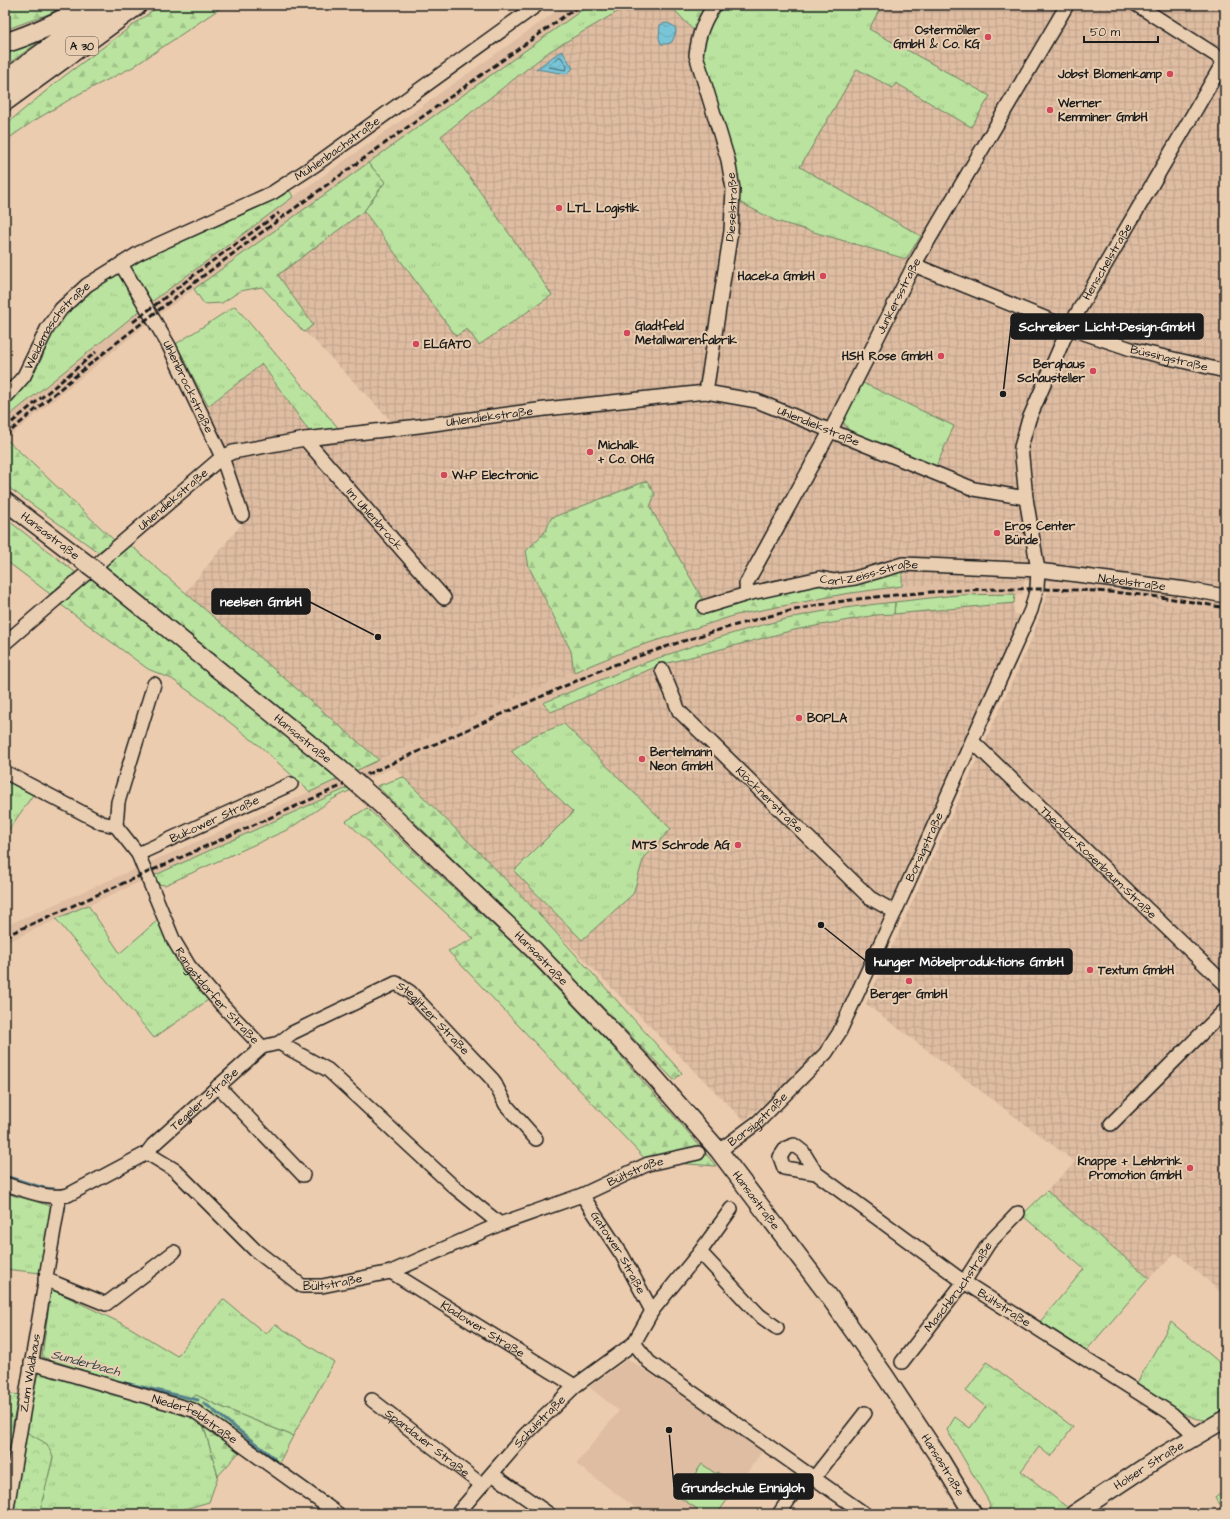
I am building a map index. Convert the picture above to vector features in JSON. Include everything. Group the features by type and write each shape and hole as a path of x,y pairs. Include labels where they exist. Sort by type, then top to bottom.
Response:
{"highway":[{"path":"5,43 53,24 90,5"},
{"name":"A 30","path":"5,81 108,5"},
{"name":"A 30","path":"5,101 136,5"}],"main road":[{"name":"Hansastraße","path":"5,502 92,567 338,767 378,802 533,949 644,1066 719,1151 828,1295 885,1376 940,1459 972,1514"},
{"name":"Holser Straße","path":"1078,1513 1156,1459 1225,1419"}],"street":[{"name":"Mühlenbachstraße","path":"121,264 139,254 272,193 315,165 537,5"},
{"name":"Dieselstraße","path":"706,392 731,231 732,189 728,160 696,55 697,43 709,14 715,5"},
{"name":"Junkersstraße","path":"747,594 746,584 831,430 914,265 1067,5"},
{"path":"1138,5 1225,61"},
{"name":"Henschelstraße","path":"1026,498 1022,447 1029,419 1069,327 1225,61"},
{"name":"Weidemaschstraße","path":"5,398 24,376 47,329 61,309 87,285 121,264"},
{"name":"Uhlenbrockstraße","path":"121,264 169,346 222,457 242,515"},
{"name":"Büssingstraße","path":"914,265 1069,327 1131,349 1225,371"},
{"name":"Uhlendiekstraße","path":"5,643 222,457 233,452 305,439 419,426 553,408 706,392 757,401 974,489 1026,498"},
{"name":"Im Uhlenbrock","path":"305,439 444,598"},
{"name":"Borsigstraße","path":"719,1151 758,1122 826,1053 838,1033 895,912 1031,610 1037,588 1038,570 1026,498"},
{"name":"Carl-Zeiss-Straße","path":"704,607 747,594 820,578 834,581 855,578 903,564 1038,570"},
{"name":"Nobelstraße","path":"1038,570 1186,589 1225,596"},
{"name":"Klöcknerstraße","path":"662,670 679,711 870,898 895,912"},
{"path":"5,772 102,823 116,826 118,802 154,684"},
{"name":"Theodor-Rosenbaum-Straße","path":"972,742 1225,984"},
{"name":"Bukower Straße","path":"138,854 291,784"},
{"name":"Rangstdorfer Straße","path":"116,826 138,854 173,939 189,966 221,1004 262,1047 279,1043 328,1070 453,1186 500,1224"},
{"name":"Steglitzer Straße","path":"279,1043 292,1033 396,983 410,992 493,1080 506,1105 536,1139"},
{"path":"1110,1124 1225,1010"},
{"name":"Tegeler Straße","path":"147,1153 153,1145 262,1047"},
{"path":"218,1086 302,1175"},
{"path":"5,1184 42,1196 57,1197 68,1195 147,1153"},
{"name":"Bültstraße","path":"147,1153 175,1170 256,1250 302,1286 322,1286 391,1272 500,1224 582,1195 648,1164 698,1153"},
{"name":"Bültstraße","path":"816,1173 964,1282 1172,1414 1196,1436"},
{"name":"Gatower Straße","path":"582,1195 622,1255 649,1317 700,1252 731,1209"},
{"name":"Zum Waldhaus","path":"6,1514 58,1206 57,1197"},
{"name":"Maschbruchstraße","path":"902,1362 964,1282 989,1243 1018,1213"},
{"path":"45,1279 106,1304 174,1252"},
{"path":"700,1252 759,1315 777,1328"},
{"name":"Kladower Straße","path":"391,1272 575,1386"},
{"name":"Schulstraße","path":"457,1514 525,1435 575,1386 634,1342 649,1317"},
{"path":"634,1342 649,1362 865,1514"},
{"name":"Niederfeldstraße","path":"31,1363 193,1410 338,1514"},
{"name":"Spandauer Straße","path":"372,1400 482,1485"},
{"path":"779,1514 865,1413"},
{"path":"492,1474 549,1514"}],"shaded area":[{"path":"565,5 589,5 157,316 149,303 293,197"},
{"path":"629,5 670,5 695,32 721,5 1225,5 1225,601 1111,585 1024,580 902,586 902,568 706,604 650,507 655,494 647,481 551,518 546,531 526,551 529,567 571,651 574,672 379,760 185,593 248,516 198,415 262,364 311,434 393,423 313,339 304,332 313,325 278,275 364,211 456,335 467,328 479,345 552,295 441,136 550,51"},
{"path":"142,309 149,322 5,440 5,419"},
{"path":"1024,580 1023,594 956,595 866,605 814,613 735,632 632,667 543,703 356,784 5,943 5,926 310,792 574,672 633,648 736,615 844,594 902,586"},
{"path":"1050,582 1111,585 1225,601 1225,614 1192,608 1047,594"},
{"path":"1047,594 1138,601 1225,614 1225,1296 1176,1253 1149,1278 1047,1191 1075,1162 866,1004 1032,638"},
{"path":"1014,603 1014,613 1019,615 1022,620 833,1034 821,1052 744,1121 403,777 395,767 543,703 551,712 660,665 794,630 876,615"},
{"path":"628,1359 763,1450 718,1514 644,1514 576,1464 619,1411 589,1387"}],"green space":[{"path":"5,5 62,5 51,13 5,30"},
{"path":"160,5 225,5 133,67 79,94 32,122 5,141 5,125 63,77"},
{"path":"589,5 629,5 550,51 441,136 552,295 479,345 467,329 456,336 364,211 385,182 368,163"},
{"path":"670,5 712,5 695,32"},
{"path":"721,5 882,5 869,29 990,96 971,127 896,83 893,88 857,69 800,167 921,236 906,259 776,221 739,202 736,168 704,67 703,43 714,14"},
{"path":"53,32 5,66 5,47"},
{"path":"368,163 385,182 364,211 278,275 313,325 304,332 262,287 240,291 222,303 204,304 194,289"},
{"path":"290,191 293,197 142,309 5,419 5,407 14,399 40,362 54,329 67,312 96,286 168,245"},
{"path":"235,306 340,430 311,434 262,364 208,406 176,344"},
{"path":"861,382 954,426 935,469 851,433 843,422"},
{"path":"6,439 115,541 98,552 5,485"},
{"path":"647,481 655,494 650,507 706,605 902,567 902,586 844,594 736,615 633,648 574,672 571,651 529,567 526,551 546,531 551,518"},
{"path":"5,518 75,572 50,594 5,560"},
{"path":"128,543 379,760 310,792 261,747 204,702 172,679 148,669 60,604 110,562"},
{"path":"1015,594 1014,603 894,614 895,602 956,595"},
{"path":"895,602 894,614 876,615 794,630 660,665 551,712 543,703 609,676 710,640 744,630 814,613"},
{"path":"564,724 671,829 644,857 633,894 582,940 514,871 573,812 511,751 533,736"},
{"path":"5,777 35,792 5,835"},
{"path":"403,777 540,915 682,1073 674,1080 543,946 377,786"},
{"path":"356,784 359,786 333,799 289,829 165,885 157,884 149,878"},
{"path":"367,808 521,951 610,1044 716,1166 647,1161 448,951 474,939 346,821"},
{"path":"88,905 120,953 159,919 211,998 154,1038 56,919"},
{"path":"1047,1191 1149,1278 1085,1352 1039,1323 1084,1269 1022,1215"},
{"path":"5,1193 51,1206 41,1273 5,1269"},
{"path":"51,1289 129,1327 177,1356 223,1299 266,1334 275,1324 334,1362 293,1436 196,1395 186,1403 42,1357"},
{"path":"1171,1322 1225,1367 1225,1412 1215,1418 1208,1420 1191,1417 1171,1407 1136,1385"},
{"path":"987,1362 1073,1427 1051,1457 1039,1447 1021,1471 1068,1508 1056,1514 987,1514 990,1507 989,1502 947,1430 955,1417 970,1428 986,1407 966,1391"},
{"path":"40,1372 177,1408 202,1420 218,1476 209,1502 167,1514 107,1514 97,1511 90,1514 39,1514 53,1457 25,1431 35,1376"},
{"path":"5,1393 19,1395 12,1427 25,1431 47,1444 53,1457 39,1514 5,1514"},
{"path":"196,1395 293,1436 278,1465 186,1403"},
{"path":"202,1420 243,1448 218,1476"},
{"path":"702,1464 716,1474 717,1472 737,1486 717,1514 705,1514 679,1497"},
{"path":"1225,1490 1225,1514 1215,1498"}],"water":[{"path":"665,23 675,27 676,32 672,42 661,44 659,38 660,25"},
{"path":"562,51 573,68 567,74 536,69 558,53"}],"waterway":[{"name":"Sunderbach","path":"5,1176 44,1188 55,1189"},
{"name":"Sunderbach","path":"64,1211 65,1205"},
{"name":"Sunderbach","path":"108,1379 198,1400"},
{"name":"Sunderbach","path":"204,1403 274,1458"}],"railway":[{"path":"5,436 90,364 250,241 580,5"},
{"path":"133,322 211,262 279,213"},
{"path":"5,428 96,352"},
{"path":"5,936 603,669 680,642 759,619 813,606 913,593 1016,589 1086,590 1121,593 1225,608"}],"place":[{"name":"Ostermöller GmbH & Co. KG","path":"988,37"},
{"name":"Jobst Blomenkamp","path":"1170,74"},
{"name":"Werner Kemminer GmbH","path":"1050,110"},
{"name":"LTL Logistik","path":"559,208"},
{"name":"Haceka GmbH","path":"823,276"},
{"name":"Gladtfeld Metallwarenfabrik","path":"627,333"},
{"name":"ELGATO","path":"416,344"},
{"name":"HSH Rose GmbH","path":"941,356"},
{"name":"Berghaus Schausteller","path":"1093,371"},
{"name":"Schreiber Licht-Design-GmbH","path":"1003,394"},
{"name":"Michalk + Co. OHG","path":"590,452"},
{"name":"W+P Electronic","path":"444,475"},
{"name":"Eros Center Bünde","path":"997,533"},
{"name":"neelsen GmbH","path":"378,637"},
{"name":"BOPLA","path":"799,718"},
{"name":"Bertelmann Neon GmbH","path":"642,759"},
{"name":"MTS Schrode AG","path":"738,845"},
{"name":"hunger Möbelproduktions GmbH","path":"821,925"},
{"name":"Textum GmbH","path":"1090,970"},
{"name":"Berger GmbH","path":"909,981"},
{"name":"Knappe + Lehbrink Promotion GmbH","path":"1190,1168"},
{"name":"Grundschule Ennigloh","path":"669,1430"}]}
